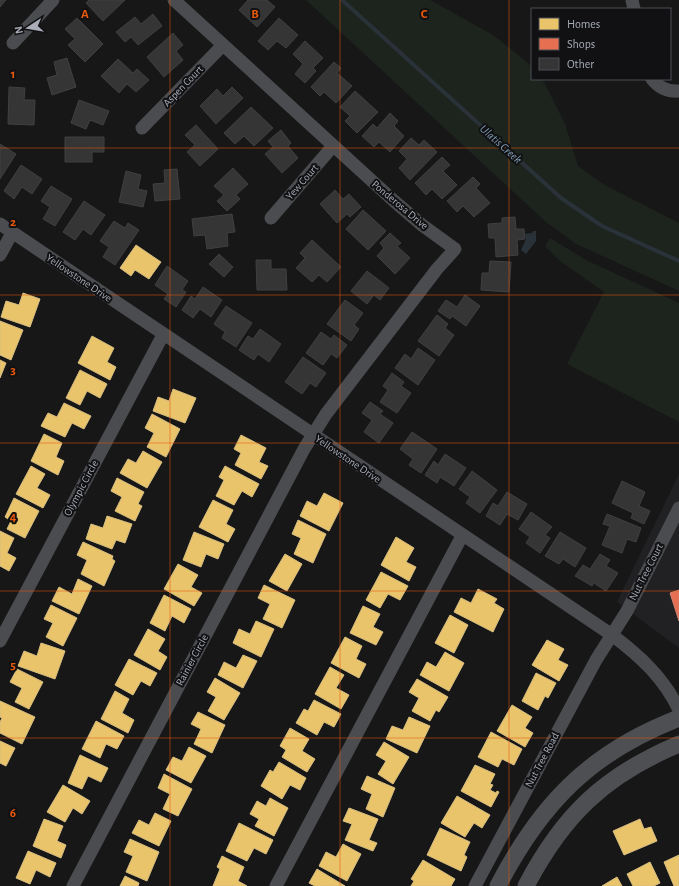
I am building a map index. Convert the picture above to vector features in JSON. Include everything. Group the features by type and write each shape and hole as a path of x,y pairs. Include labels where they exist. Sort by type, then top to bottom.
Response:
{"main road":[{"path":"498,886 519,848 541,816 580,774 603,756 635,737 679,718"},
{"path":"526,886 557,834 578,810 597,792 627,769 651,756 679,744"}],"street":[{"path":"13,43 53,0"},
{"name":"Ponderosa Drive","path":"174,0 333,146 422,225 455,250 437,269 326,414 312,435"},
{"name":"Aspen Court","path":"142,128 223,45"},
{"path":"653,80 662,89 672,92 679,91"},
{"name":"Yew Court","path":"271,218 333,146"},
{"name":"Yellowstone Drive","path":"0,224 462,536 612,635 630,648 655,671 664,683 679,710"},
{"path":"0,255 12,232"},
{"name":"Olympic Circle","path":"0,641 163,335"},
{"name":"Rainier Circle","path":"73,886 312,435"},
{"name":"Nut Tree Court","path":"612,635 627,611 679,508"},
{"path":"276,886 462,536"},
{"name":"Nut Tree Road","path":"475,886 596,660 612,635"}],"shaded area":[{"path":"306,0 430,0 493,35 531,66 531,80 543,80 565,124 578,166 603,184 679,223 679,291 576,244 546,222"},
{"path":"533,231 536,231 536,241 526,254 521,250 526,239 525,234 532,233"},
{"path":"550,238 586,260 679,303 679,422 567,364 604,292 560,261 545,246"},
{"path":"679,474 679,648 617,602"}],"building: Homes":[{"path":"136,245 161,262 149,279 135,270 131,276 120,268"},
{"path":"23,293 40,299 30,327 1,317 6,301 19,305"},
{"path":"0,321 23,330 11,360 0,355"},
{"path":"92,336 114,348 107,362 116,367 110,380 78,363"},
{"path":"0,360 6,363 0,378"},
{"path":"80,370 107,384 100,398 87,391 80,405 66,398"},
{"path":"173,389 196,398 185,423 153,411 158,397 169,401"},
{"path":"64,403 91,416 84,429 72,423 65,437 41,426 48,413 57,417"},
{"path":"152,414 180,429 166,457 147,447 154,433 145,428"},
{"path":"44,434 62,443 56,457 64,461 58,475 31,461"},
{"path":"241,435 266,448 259,462 268,466 261,479 235,465 241,453 234,449"},
{"path":"143,451 162,462 147,488 120,473 128,459 136,463"},
{"path":"31,466 45,474 37,488 50,495 43,508 16,494"},
{"path":"225,466 259,484 252,497 242,491 234,505 216,496 224,480 219,477"},
{"path":"117,478 144,492 138,504 142,506 135,521 115,511 122,497 111,491"},
{"path":"324,493 343,503 329,531 300,516 307,501 317,506"},
{"path":"14,498 39,511 25,538 7,529 11,521 5,517"},
{"path":"213,500 233,510 226,524 235,529 228,542 199,527"},
{"path":"107,516 132,524 125,543 116,540 112,549 86,539 91,524 103,528"},
{"path":"298,520 326,534 313,563 294,554 301,538 292,534"},
{"path":"0,531 14,538 7,553 16,558 9,571 0,566"},
{"path":"194,532 224,544 218,559 206,554 201,567 183,560"},
{"path":"396,537 414,548 406,562 416,567 409,581 381,565"},
{"path":"83,542 113,556 112,559 115,561 104,586 81,574 87,560 77,555"},
{"path":"285,554 302,564 287,591 269,581"},
{"path":"178,564 198,575 191,587 202,593 194,606 164,589"},
{"path":"381,572 408,586 400,600 388,594 380,608 366,600"},
{"path":"78,579 92,586 79,614 52,601 59,587 72,594"},
{"path":"264,585 295,600 282,628 263,619 270,604 258,598"},
{"path":"478,589 497,599 494,603 504,609 493,632 454,612 461,598 471,603"},
{"path":"164,595 191,609 184,623 172,616 165,631 150,623"},
{"path":"51,605 77,618 63,646 46,637 53,623 44,619"},
{"path":"363,606 380,614 373,627 383,632 376,645 350,633"},
{"path":"450,615 468,625 454,653 435,643"},
{"path":"256,621 274,629 261,657 233,643 239,629 250,634"},
{"path":"148,629 165,639 158,651 167,657 160,670 134,655"},
{"path":"345,637 362,646 356,659 366,664 359,678 331,663"},
{"path":"547,640 564,649 558,660 568,665 559,681 532,665"},
{"path":"41,643 65,651 55,679 18,666 24,651 37,656"},
{"path":"445,652 464,663 449,691 420,675 427,662 436,667"},
{"path":"243,655 257,661 243,688 218,675 224,662 236,668"},
{"path":"129,659 157,673 150,686 141,681 133,695 115,685"},
{"path":"330,667 344,675 336,688 349,695 341,709 315,694"},
{"path":"17,669 43,682 29,709 15,702 22,688 10,682"},
{"path":"536,673 556,683 548,698 545,696 538,710 522,701"},
{"path":"215,678 240,693 224,720 208,711 216,697 207,692"},
{"path":"417,679 448,697 439,712 436,710 430,721 412,711 419,698 409,692"},
{"path":"115,691 129,699 122,713 134,720 128,733 101,719"},
{"path":"314,700 341,714 334,727 324,722 317,735 296,723 304,709 308,711"},
{"path":"0,701 35,717 22,744 0,733 0,722 2,718 0,717"},
{"path":"512,705 532,717 525,728 533,733 525,747 497,731"},
{"path":"198,712 225,725 212,753 194,744 201,729 191,724"},
{"path":"409,717 430,726 417,753 386,739 392,726 403,730"},
{"path":"96,721 124,736 117,749 106,744 100,758 82,749"},
{"path":"290,728 309,739 302,751 315,759 307,772 282,757 286,750 280,746"},
{"path":"491,732 522,749 514,765 502,759 498,767 478,757"},
{"path":"0,741 15,748 6,766 0,763"},
{"path":"384,742 409,757 393,784 378,774 386,761 376,755"},
{"path":"189,747 206,756 191,783 166,770 173,757 182,761"},
{"path":"80,755 108,768 101,782 88,776 82,789 68,783"},
{"path":"279,762 306,778 300,790 290,785 282,799 261,786 270,770 273,772"},
{"path":"475,765 495,774 490,784 493,785 490,790 496,793 497,791 499,792 491,807 461,791"},
{"path":"164,774 192,789 178,816 163,809 170,794 158,788"},
{"path":"367,776 395,788 383,817 366,809 372,794 361,789"},
{"path":"63,785 90,801 82,814 73,808 65,822 47,812"},
{"path":"457,796 490,815 482,828 474,823 465,837 441,823"},
{"path":"270,798 288,808 274,836 255,826 259,819 250,814 257,801 266,806"},
{"path":"349,808 378,819 369,840 377,843 373,851 345,840 352,824 343,821"},
{"path":"155,813 171,821 159,846 132,833 139,820 149,825"},
{"path":"44,819 63,826 57,841 66,845 61,858 33,846"},
{"path":"640,819 644,829 651,827 657,841 624,855 613,831"},
{"path":"239,823 273,840 266,854 254,848 247,861 226,851"},
{"path":"440,828 470,842 464,855 467,857 461,871 427,855"},
{"path":"130,839 159,852 147,881 126,872 133,856 124,852"},
{"path":"343,844 361,854 347,881 319,866 326,852 336,857"},
{"path":"28,851 56,863 50,877 36,870 30,884 16,878"},
{"path":"679,855 679,886 674,886 664,862"},
{"path":"222,856 244,867 238,881 247,886 213,886 220,869 217,867"},
{"path":"423,860 455,879 451,886 411,886 414,881 411,879"},
{"path":"650,862 660,883 654,886 633,886 627,874"},
{"path":"317,869 345,886 315,886 309,883"},
{"path":"125,876 139,883 138,886 120,886"},
{"path":"617,877 622,886 602,886"}],"building: Shops":[{"path":"679,590 679,621 670,593"}],"building: Other":[{"path":"0,0 6,0 0,7"},
{"path":"89,0 125,0 103,21 86,3"},
{"path":"248,0 267,0 275,7 257,27 239,10"},
{"path":"153,14 162,26 138,45 131,37 125,42 116,32 135,17 141,24"},
{"path":"77,18 103,44 85,62 68,45 75,39 65,29"},
{"path":"279,18 298,35 286,48 277,41 268,50 258,41"},
{"path":"173,33 183,45 176,51 183,60 164,77 147,57"},
{"path":"305,41 323,58 313,68 316,71 305,83 295,74 303,64 293,54"},
{"path":"67,58 76,87 52,95 47,78 57,75 54,62"},
{"path":"118,59 133,73 137,69 149,80 136,92 127,84 119,93 101,76"},
{"path":"334,62 341,68 337,73 352,86 336,103 324,92 320,96 311,87"},
{"path":"9,87 25,88 24,100 35,100 34,125 8,124"},
{"path":"232,87 243,98 216,124 200,106 217,89 223,96"},
{"path":"355,91 378,112 357,133 345,121 350,116 340,107"},
{"path":"79,100 109,111 103,125 90,120 86,129 71,123"},
{"path":"251,107 273,128 254,146 244,136 235,144 224,133"},
{"path":"390,113 398,121 394,126 404,136 390,152 379,142 374,147 362,136 373,124 377,128"},
{"path":"196,125 218,149 200,166 187,152 195,145 185,135"},
{"path":"281,130 291,143 288,146 298,158 282,173 265,154 273,147 268,141"},
{"path":"65,137 104,137 104,152 92,152 92,162 65,162"},
{"path":"411,138 419,145 424,140 437,152 410,180 399,168 407,159 399,151"},
{"path":"0,144 16,154 0,179"},
{"path":"442,157 450,165 443,171 457,185 442,199 432,189 426,195 415,183"},
{"path":"21,165 42,179 32,194 22,187 14,199 4,191"},
{"path":"233,168 248,184 236,195 240,199 227,211 217,201 224,195 214,186"},
{"path":"177,169 180,199 155,201 153,184 165,183 164,170"},
{"path":"126,171 141,175 138,189 147,191 143,207 119,202"},
{"path":"473,177 480,184 476,188 490,203 474,217 463,206 457,212 447,201"},
{"path":"51,186 72,199 55,226 43,219 50,207 41,201"},
{"path":"335,190 343,199 349,194 361,207 350,217 347,214 337,223 320,204"},
{"path":"84,201 105,215 91,235 83,229 75,240 63,232"},
{"path":"363,210 386,231 368,250 346,229"},
{"path":"232,214 235,232 227,233 228,246 207,249 205,235 194,236 192,219"},
{"path":"515,217 516,229 524,229 525,239 517,240 518,255 496,257 495,238 489,238 488,224 502,223 502,218"},
{"path":"114,221 125,228 128,223 139,230 115,265 103,257 109,247 100,241"},
{"path":"390,233 401,243 397,246 410,258 395,274 377,256 384,248 380,243"},
{"path":"312,240 341,267 327,282 319,275 312,282 296,268 305,258 300,253"},
{"path":"219,254 233,267 224,277 209,264"},
{"path":"256,260 271,260 271,269 286,269 287,290 257,290"},
{"path":"490,261 511,262 509,292 481,290 482,273 489,273"},
{"path":"167,266 188,281 182,290 186,292 176,307 164,299 168,294 155,285"},
{"path":"367,271 389,288 380,300 374,295 367,304 351,291"},
{"path":"203,287 222,300 211,317 200,309 193,318 182,310 191,296 195,299"},
{"path":"465,295 480,306 466,326 452,316 450,319 438,311 446,300 457,307"},
{"path":"345,300 363,313 354,325 359,329 351,341 327,324"},
{"path":"226,306 252,323 236,347 222,338 225,332 214,324"},
{"path":"437,315 448,324 445,328 454,335 439,356 418,341"},
{"path":"260,329 281,344 269,362 258,354 254,360 239,350 248,336 253,339"},
{"path":"321,332 331,339 334,335 347,345 337,358 331,354 323,365 306,353"},
{"path":"418,348 435,360 418,385 395,368 405,354 411,359"},
{"path":"303,357 326,373 316,387 310,383 302,394 285,382"},
{"path":"392,373 404,382 401,386 411,393 397,413 380,402 388,390 383,386"},
{"path":"370,402 383,411 380,414 393,423 379,443 364,432 372,420 362,413"},
{"path":"412,432 437,449 421,473 409,465 413,459 400,449"},
{"path":"445,454 466,468 454,486 440,477 437,483 425,475 434,461 438,465"},
{"path":"472,471 497,490 480,513 466,503 470,497 459,489"},
{"path":"622,481 645,492 639,506 650,511 644,524 631,518 633,513 612,503"},
{"path":"507,492 527,504 518,520 507,514 500,525 486,516 493,503 498,506"},
{"path":"531,512 552,527 545,535 550,538 540,553 526,543 530,537 519,529"},
{"path":"607,514 641,528 636,542 627,539 622,553 602,545 610,526 603,524"},
{"path":"560,532 586,548 575,567 563,559 559,564 545,556"},
{"path":"600,554 610,560 606,566 618,573 606,591 594,583 592,586 575,576 583,565 590,569"}],"waterway":[{"name":"Ulatis Creek","path":"342,0 561,198 602,226 679,261"}]}
